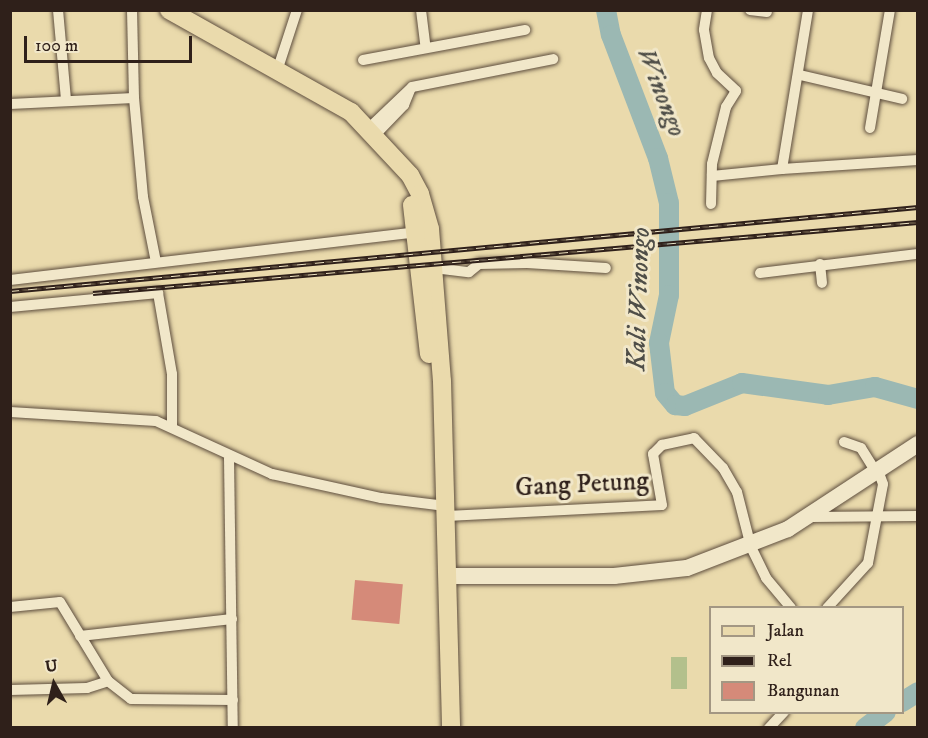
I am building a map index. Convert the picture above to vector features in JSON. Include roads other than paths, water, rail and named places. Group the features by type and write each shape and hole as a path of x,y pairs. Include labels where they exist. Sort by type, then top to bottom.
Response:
{"main road":[{"path":"169,10 326,95 372,131 410,175 424,204 434,268 447,511 450,576 451,728"},
{"path":"397,161 418,232 433,388 441,418"},
{"path":"450,576 653,574 751,547 811,517 918,444"}],"street":[{"path":"58,10 66,100"},
{"path":"132,10 134,98 143,197 156,262"},
{"path":"421,10 426,48"},
{"path":"707,10 704,30 709,58 717,73 736,91 726,107 712,176 711,204"},
{"path":"750,10 767,12"},
{"path":"782,169 800,75 808,10"},
{"path":"870,128 879,96 890,10"},
{"path":"278,68 298,13"},
{"path":"363,60 525,30"},
{"path":"372,131 404,105 412,87 553,59"},
{"path":"800,75 879,96 902,99"},
{"path":"10,104 134,98"},
{"path":"712,176 918,160"},
{"path":"10,280 418,232"},
{"path":"760,273 918,254"},
{"path":"434,268 469,272 479,264 527,263 606,268"},
{"path":"820,264 822,283"},
{"path":"10,307 158,293 172,374 172,425"},
{"path":"10,412 119,417 172,425 229,458 321,486 447,511"},
{"name":"Gang Petung","path":"447,511 662,505 655,451 692,438 703,444 737,492 751,547"},
{"path":"829,606 868,562 883,484 882,468 861,448 844,442"},
{"path":"229,458 233,728"},
{"path":"811,517 918,516"},
{"path":"751,547 766,578 790,606"},
{"path":"10,607 60,602 108,681 131,699 233,700"},
{"path":"81,636 232,619"},
{"path":"10,690 87,688 108,681"},
{"path":"770,728 782,714"}],"waterway":[{"name":"Kali Winongo","path":"606,10 611,35 658,158 669,203 669,295 659,343 665,393 675,405 685,406 742,383 828,395 875,387 918,399"},
{"name":"Kali Winongo","path":"904,701 918,692"},
{"name":"Kali Winongo","path":"865,728 883,714"}],"railway":[{"path":"10,291 918,207"},
{"path":"93,293 918,222"}],"water label":[{"name":"Winongo","path":"661,92"}]}
